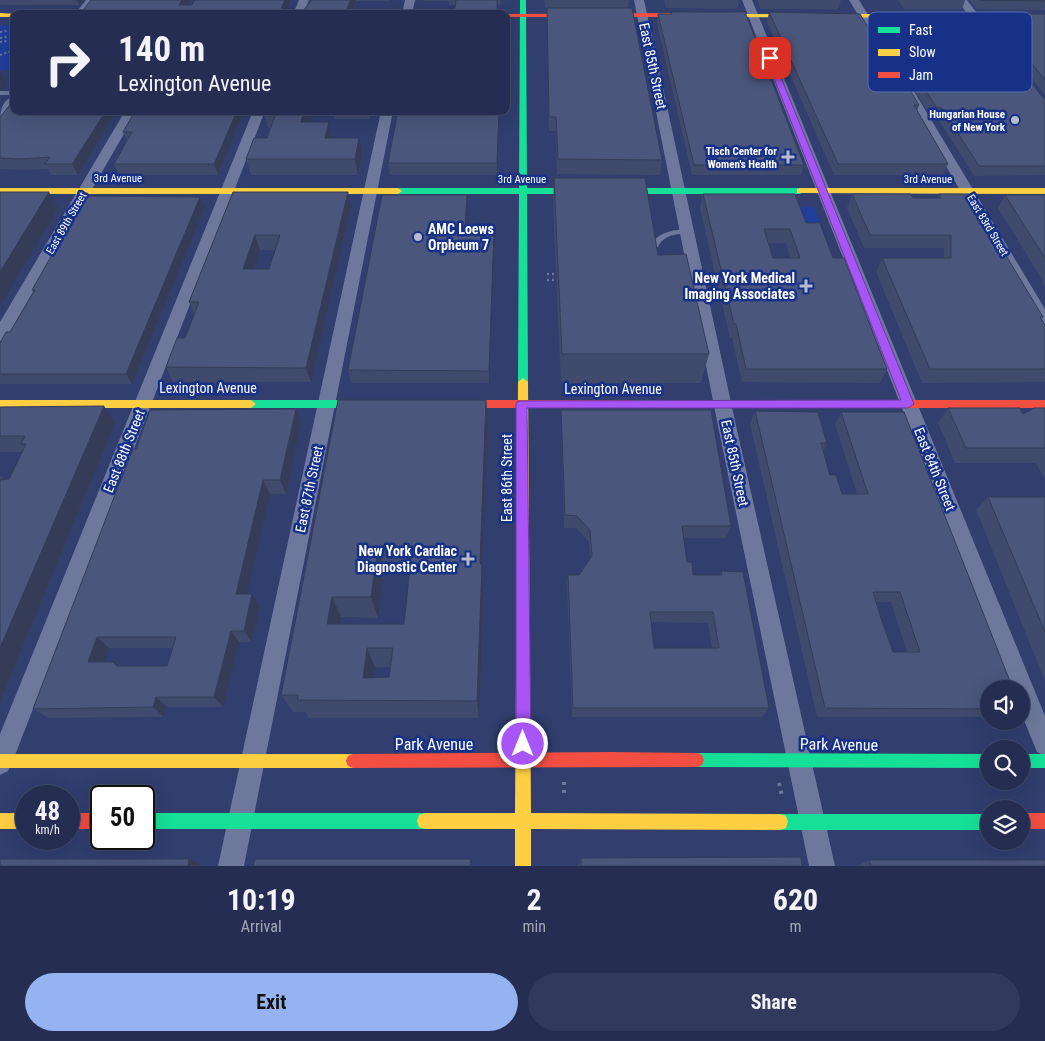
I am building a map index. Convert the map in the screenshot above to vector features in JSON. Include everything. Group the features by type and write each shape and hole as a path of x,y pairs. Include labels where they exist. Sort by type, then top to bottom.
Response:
{"main road":[{"name":"East 86th Street","path":"523,0 523,866"},
{"path":"510,15 641,7 750,8 868,15"},
{"path":"1032,16 1045,16"},
{"name":"3rd Avenue","path":"0,191 1045,191"},
{"name":"Lexington Avenue","path":"0,404 382,404"},
{"name":"Lexington Avenue","path":"440,404 1045,404"},
{"name":"Park Avenue","path":"0,761 523,761 563,758 980,761"},
{"path":"1030,761 1045,761"},
{"path":"0,821 15,821"},
{"path":"155,821 980,822"},
{"path":"1030,821 1045,821"}],"street":[{"path":"83,10 91,0"},
{"name":"East 83rd Street","path":"854,0 868,23"},
{"path":"962,0 972,12"},
{"name":"East 85th Street","path":"641,7 688,231 691,267 723,404 822,866"},
{"name":"East 84th Street","path":"750,8 1045,744"},
{"name":"East 83rd Street","path":"909,92 1045,322"},
{"path":"0,117 10,104"},
{"name":"East 89th Street","path":"0,335 130,115"},
{"name":"East 88th Street","path":"0,761 257,115"},
{"name":"East 87th Street","path":"231,866 385,115"}],"lane":[{"path":"655,245 658,238 662,236 688,231"}],"path":[{"path":"0,38 10,38"},
{"path":"547,274 564,277 547,280"},
{"path":"563,777 565,802"},
{"path":"778,777 782,800"}],"shaded area":[{"path":"0,25 10,25 10,70 0,70"},
{"path":"790,207 814,207 826,236 801,237"}],"building":[{"path":"91,0 182,0 179,5 192,5 195,0 285,0 281,10 83,10"},
{"path":"312,0 350,0 347,10 304,10"},
{"path":"456,0 497,0 497,10 455,10"},
{"path":"980,0 1045,0 1045,1"},
{"path":"547,8 632,8 662,160 558,159 556,117 549,117"},
{"path":"671,12 745,12 804,165 694,165 658,14 672,14"},
{"path":"769,12 860,14 868,27 868,92 911,92 919,105 914,105 948,164 838,164"},
{"path":"1032,14 1045,14 1045,80 1032,64"},
{"path":"1032,84 1045,100 1045,166 979,166 942,108 936,107 927,92 1032,92"},
{"path":"10,105 10,115 103,115 72,164 45,164 50,157 0,158 0,117"},
{"path":"133,115 235,115 214,164 114,164 132,132 123,132"},
{"path":"275,115 303,115 301,122 329,122 325,138 359,138 355,159 246,159 254,138 267,138"},
{"path":"397,115 499,115 497,163 388,163"},
{"path":"554,178 645,178 658,255 686,254 709,354 562,354"},
{"path":"0,192 49,192 0,272"},
{"path":"233,192 348,192 306,368 166,367 177,338 185,338 199,302 189,302","holes":["255,235 280,235 269,269 243,269"]},
{"path":"703,194 795,194 806,223 820,223 833,258 844,258 887,369 746,369 736,324 734,324","holes":["764,229 790,229 800,258 773,258"]},
{"path":"852,194 911,194 913,198 941,198 939,194 969,194 1043,317 1040,317 1045,325 1045,369 930,369 882,258 951,258 951,235 870,235"},
{"path":"382,195 467,195 465,230 494,230 489,371 348,370"},
{"path":"1005,195 1045,195 1045,258"},
{"path":"85,196 200,197 126,374 0,374 0,343 6,332 10,332 35,290 32,290"},
{"path":"338,400 486,400 477,701 297,700 298,695 281,695","holes":["378,547 412,547 404,624 327,624 332,597 371,597","367,648 393,648 389,677 363,678"]},
{"path":"104,406 0,648 0,480 9,479 26,444 21,444 25,436 0,436 0,407"},
{"path":"948,408 1020,408 1023,414 1034,408 1045,408 1045,448 966,448"},
{"path":"296,409 280,480 263,480 236,594 252,594 244,631 231,631 214,697 156,697 153,707 33,709 118,487 133,449 136,449 150,410","holes":["97,637 176,637 167,666 117,666 113,662 88,662"]},
{"path":"561,410 711,410 731,526 682,526 687,562 692,562 693,575 722,575 721,571 743,572 769,708 573,708 568,575 579,575 592,556 590,530 577,516 565,515","holes":["650,612 713,612 719,648 654,648"]},
{"path":"755,411 818,412 827,443 821,443 830,475 836,475 842,494 868,494 841,412 904,412 1009,680 980,680 980,709 825,708","holes":["873,592 900,592 920,652 893,652"]},
{"path":"988,497 1045,497 1045,632"},
{"path":"801,857 802,866 581,866 581,858"},
{"path":"0,859 189,859 188,866 0,866"},
{"path":"255,859 471,859 470,866 253,866"},
{"path":"869,860 1045,860 1045,866 871,866"}],"traffic: fast":[{"path":"523,0 523,382"},
{"path":"398,191 800,191"},
{"path":"251,404 370,404"},
{"path":"637,404 900,404"},
{"path":"697,760 980,761"},
{"path":"1030,761 1045,761"},
{"path":"155,821 425,821"},
{"path":"780,822 980,822"}],"traffic: slow":[{"path":"0,15 10,15"},
{"path":"678,15 868,16"},
{"path":"1032,16 1045,16"},
{"path":"0,191 398,191"},
{"path":"800,191 1045,191"},
{"path":"523,382 523,866"},
{"path":"0,404 251,404"},
{"path":"0,761 353,761"},
{"path":"0,821 15,821"},
{"path":"425,821 780,822"}],"traffic: jam":[{"path":"510,15 678,15"},
{"path":"452,404 637,404"},
{"path":"900,404 1045,404"},
{"path":"353,761 697,760"},
{"path":"80,821 90,821"},
{"path":"1030,821 1045,821"}],"place":[{"name":"Hungarian House of New York","path":"1015,120"},
{"name":"Tisch Center for Women's Health","path":"788,157"},
{"name":"AMC Loews Orpheum 7","path":"418,237"},
{"name":"New York Medical Imaging Associates","path":"806,286"},
{"name":"New York Cardiac Diagnostic Center","path":"468,559"}],"route":[{"path":"523,744 522,404 908,404 770,58"}]}
